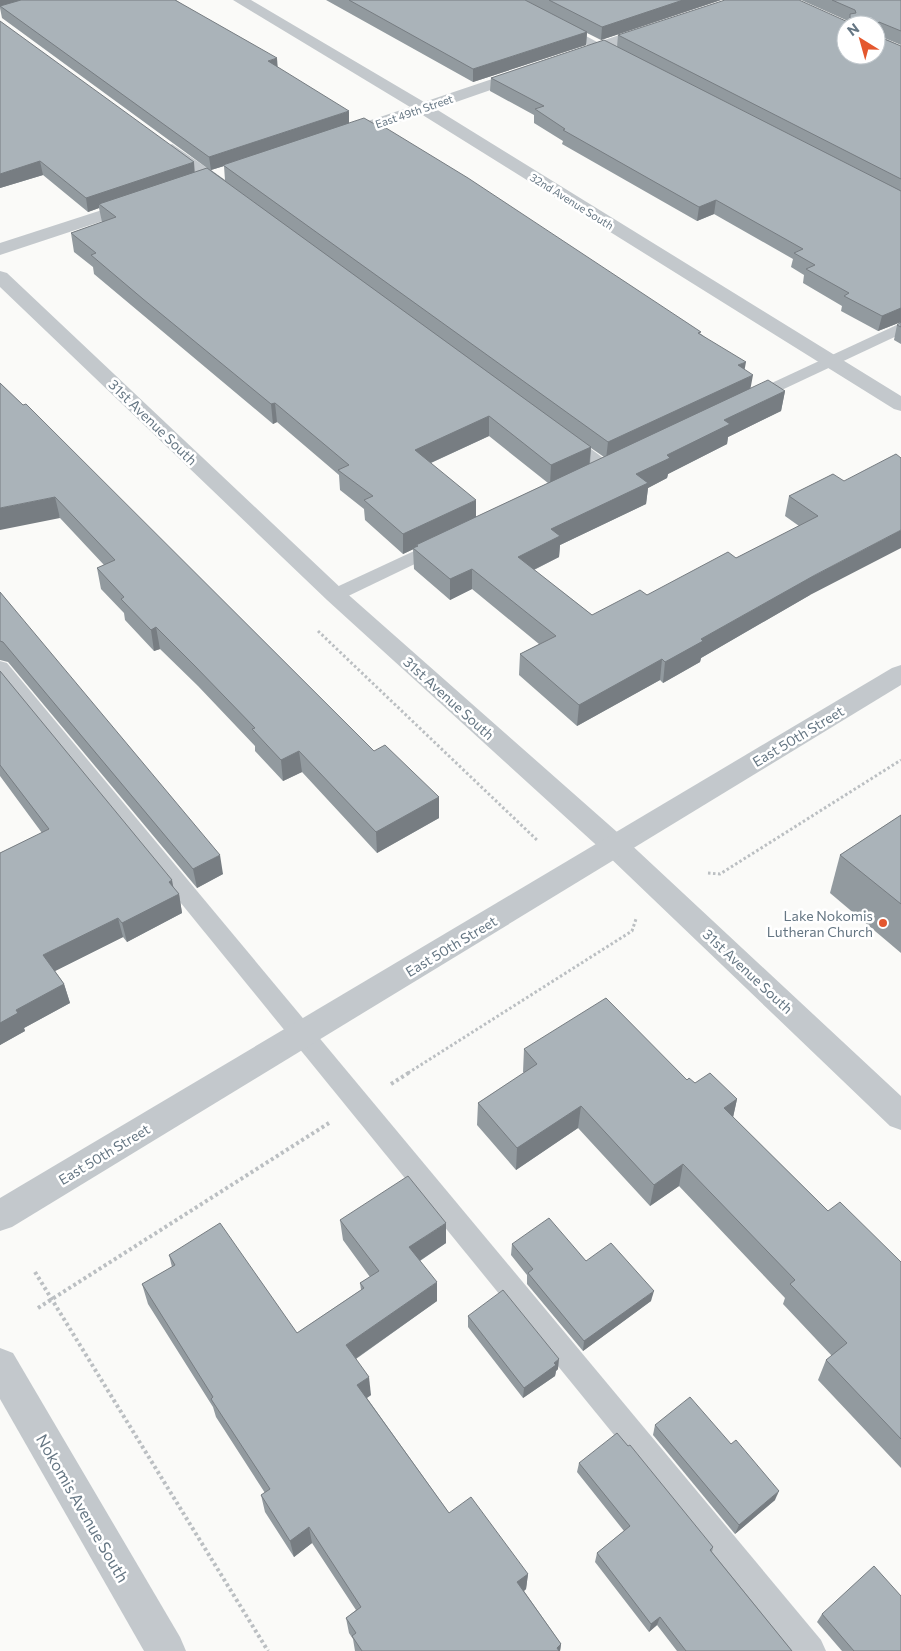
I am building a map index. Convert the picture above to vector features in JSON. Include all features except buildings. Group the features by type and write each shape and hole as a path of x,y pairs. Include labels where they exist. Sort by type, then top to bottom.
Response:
{"street":[{"name":"32nd Avenue South","path":"240,0 422,108 828,362 901,405"},
{"path":"563,60 671,23"},
{"name":"East 49th Street","path":"325,141 544,66"},
{"path":"194,185 232,172"},
{"path":"0,249 148,200"},
{"name":"31st Avenue South","path":"0,277 334,595 615,846 901,1116"},
{"name":"East 50th Street","path":"0,1216 901,674"},
{"name":"Nokomis Avenue South","path":"0,1365 166,1651"}],"lane":[{"path":"510,0 631,63"},
{"path":"164,142 238,197"},
{"path":"735,406 901,328"},
{"path":"556,432 604,467"},
{"path":"586,476 622,459"},
{"path":"334,595 453,539"},
{"path":"0,668 810,1651"}],"path":[{"path":"708,873 720,874 901,760"},
{"path":"35,1272 268,1651"}],"place":[{"name":"Lake Nokomis Lutheran Church","path":"883,923"}]}
